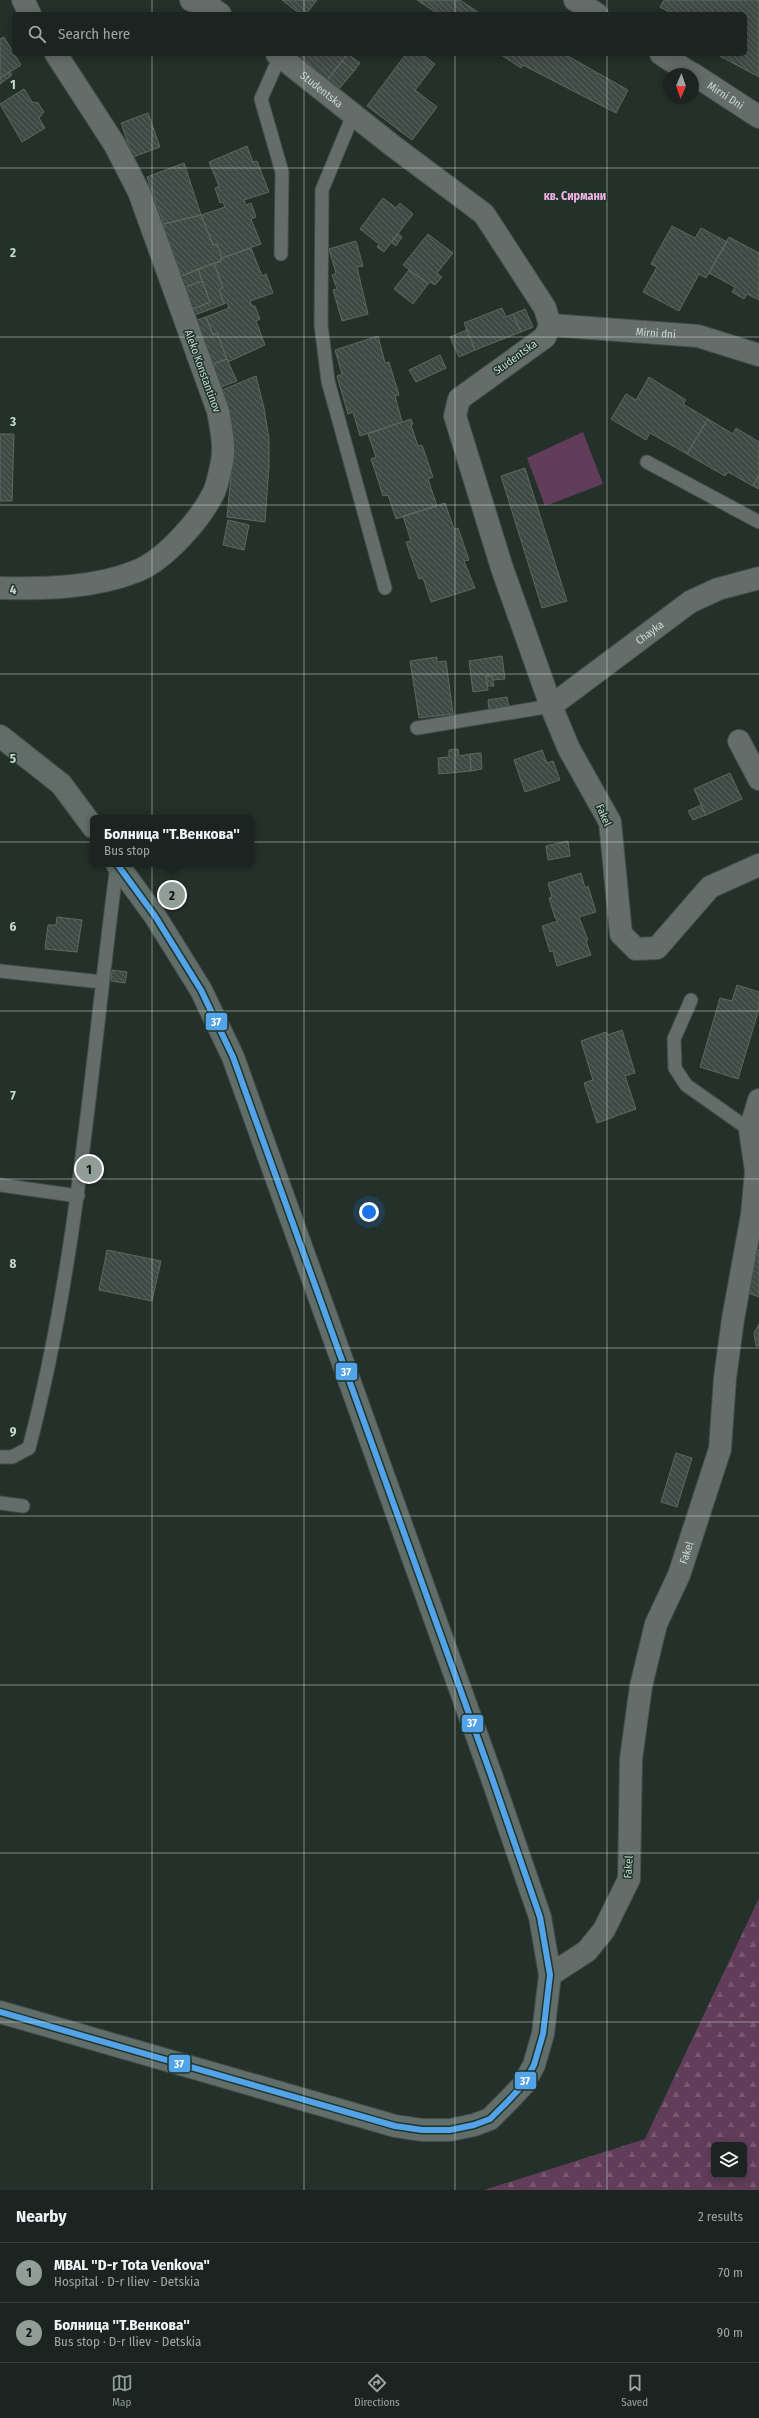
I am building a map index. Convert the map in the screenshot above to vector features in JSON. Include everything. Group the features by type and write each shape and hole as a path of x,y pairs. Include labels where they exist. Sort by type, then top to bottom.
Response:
{"street":[{"path":"23,0 29,12"},
{"path":"191,0 209,6 217,12"},
{"path":"574,0 594,12"},
{"name":"Aleko Konstantinov","path":"0,588 92,584 138,571 171,548 200,515 215,491 222,461 223,443 218,411 139,192 115,145 57,56"},
{"name":"Studentska","path":"280,56 353,115 484,214 545,308 550,325 545,337 534,342 459,399 455,416 502,568 551,706"},
{"name":"Mirni Dni","path":"664,56 683,68"},
{"name":"Mirni Dni","path":"699,78 759,117"},
{"name":"Mirni dni","path":"550,325 698,336 759,355"},
{"name":"Chayka","path":"551,706 690,602 718,589 759,578"},
{"name":"Fakel","path":"551,706 570,749 610,822 621,934 636,949 657,948 710,887 759,865"},
{"path":"0,736 61,784 90,823"},
{"path":"739,741 759,779"},
{"path":"0,2012 395,2126 422,2130 450,2130 474,2125 490,2119 523,2085 534,2065 543,2034 550,1975 540,1918 493,1782 232,1057 201,990 155,916 119,867"},
{"name":"Fakel","path":"550,1975 587,1951 604,1930 629,1879 630,1759 641,1686 656,1624 679,1575 720,1449 725,1378 733,1319 752,1215 755,1178 750,1130 759,1100"}],"lane":[{"path":"279,56 261,99 282,172 281,254"},
{"path":"353,115 322,190 321,325 328,381 385,588"},
{"path":"646,462 759,522"},
{"path":"417,728 551,706"},
{"path":"0,1457 12,1456 29,1448 40,1404 78,1196 117,867"},
{"path":"0,970 102,982"},
{"path":"691,1000 674,1039 675,1068 686,1085 750,1130"},
{"path":"0,1185 78,1196"},
{"path":"0,1503 22,1506"}],"green space":[{"path":"583,432 603,484 545,506 527,458"},
{"path":"759,1898 759,2190 484,2190 645,2139"}],"building":[{"path":"282,0 317,0 308,12 297,12"},
{"path":"417,0 460,0 478,12 435,12"},
{"path":"664,0 759,0 759,77 720,56 747,56 747,12 669,12 660,7"},
{"path":"4,37 12,50 12,56 16,56 21,65 0,78 0,39"},
{"path":"302,56 346,56 324,84 297,62"},
{"path":"346,56 351,56 360,63 354,71 342,61"},
{"path":"404,56 425,56 435,64 415,90 437,107 412,140 367,106"},
{"path":"503,56 568,56 628,90 616,113 523,65 521,68"},
{"path":"342,61 354,71 339,89 327,80"},
{"path":"10,72 12,75 0,84 0,78"},
{"path":"24,89 32,102 38,103 44,112 39,118 45,128 22,142 0,104"},
{"path":"148,113 160,147 133,157 121,123"},
{"path":"247,146 253,162 257,161 269,192 244,200 246,205 251,203 256,217 251,219 261,244 222,258 217,244 213,245 201,215 225,207 223,202 220,203 215,188 219,186 209,162"},
{"path":"184,163 201,215 164,224 147,177"},
{"path":"383,198 396,208 400,203 413,214 384,252 377,247 379,244 360,229"},
{"path":"201,215 213,245 217,244 222,258 221,261 179,277 167,242 164,224"},
{"path":"672,226 695,238 701,228 727,242 706,278 699,274 679,311 643,292 657,267 651,264"},
{"path":"398,233 402,237 396,246 391,242"},
{"path":"428,234 453,253 437,273 442,277 435,285 430,282 428,284 403,265"},
{"path":"729,237 759,253 759,300 747,294 744,299 732,292 735,287 709,273"},
{"path":"356,241 363,266 357,267 368,314 342,321 333,290 337,289 332,275 336,273 329,249"},
{"path":"251,248 262,276 266,274 273,293 250,301 252,306 255,306 260,319 256,321 265,345 228,362 217,333 213,335 206,317 229,308 227,302 224,304 219,290 223,288 214,263 221,261 220,259"},
{"path":"214,263 223,288 219,290 224,304 190,317 188,311 210,302 198,269"},
{"path":"198,269 202,281 180,289 176,278"},
{"path":"409,270 428,284 413,304 394,289"},
{"path":"202,281 210,302 188,311 180,289"},
{"path":"502,308 506,317 513,314 521,332 475,350 464,323"},
{"path":"525,309 533,327 521,332 513,314"},
{"path":"206,317 213,335 217,333 227,359 204,367 188,323"},
{"path":"467,330 475,350 459,357 450,337"},
{"path":"378,336 385,363 389,362 399,395 395,396 402,422 360,436 353,412 348,414 337,376 342,374 335,350"},
{"path":"440,355 446,368 416,382 409,370"},
{"path":"227,359 237,381 213,390 204,367"},
{"path":"256,376 264,408 269,439 269,466 265,522 227,517 232,466 222,390"},
{"path":"649,377 686,400 683,404 708,419 687,454 650,433 646,440 611,419 626,394 636,400"},
{"path":"411,419 413,424 411,425 418,446 422,445 433,477 428,479 437,506 396,519 388,495 383,496 371,459 376,457 368,434"},
{"path":"708,419 733,434 736,428 759,442 759,475 753,486 728,472 725,476 687,454"},
{"path":"0,434 14,434 12,501 0,501"},
{"path":"525,468 567,601 542,608 501,476"},
{"path":"759,475 759,489 753,486"},
{"path":"445,503 454,529 458,528 469,560 464,561 475,588 431,602 423,578 419,579 406,542 411,541 403,516"},
{"path":"228,520 249,525 244,550 223,545"},
{"path":"502,656 505,679 493,680 492,676 486,676 488,690 473,692 469,661"},
{"path":"437,657 437,662 446,661 453,714 419,718 410,661"},
{"path":"486,676 492,676 494,686 487,686"},
{"path":"507,697 509,707 489,709 488,700"},
{"path":"458,749 459,756 470,754 471,771 439,774 438,758 449,757 449,750"},
{"path":"542,750 547,763 553,761 560,780 525,792 514,760"},
{"path":"481,753 482,769 471,771 470,754"},
{"path":"730,773 742,799 706,815 694,789"},
{"path":"701,805 706,815 693,820 688,811"},
{"path":"568,841 570,856 548,860 546,846"},
{"path":"581,873 585,888 588,886 596,912 579,917 588,940 586,941 591,955 557,966 553,951 550,952 542,926 558,921 555,918 549,898 552,897 548,883"},
{"path":"57,917 82,920 77,952 45,949 48,925 56,925"},
{"path":"112,970 127,972 125,983 111,981"},
{"path":"737,985 759,992 759,1009 738,1079 700,1067 720,998 732,1001"},
{"path":"622,1030 635,1073 625,1076 636,1109 597,1123 584,1083 593,1080 581,1041 606,1032 607,1035"},
{"path":"759,1249 759,1297 743,1291"},
{"path":"107,1250 161,1261 152,1301 99,1290"},
{"path":"759,1324 759,1346 756,1346 754,1333"},
{"path":"676,1453 692,1458 677,1507 661,1502"}],"transit line":[{"name":"37","path":"0,2012 395,2126 422,2130 450,2130 474,2125 490,2119 523,2085 534,2065 543,2034 550,1975 540,1917 491,1775 233,1057 201,990 155,916 119,867"}],"place":[{"name":"Болница ''Т.Венкова''","path":"172,895"},
{"name":"MBAL \"D-r Tota Venkova\"","path":"89,1169"}],"district":[{"name":"кв. Сирмани","path":"575,196"}]}
